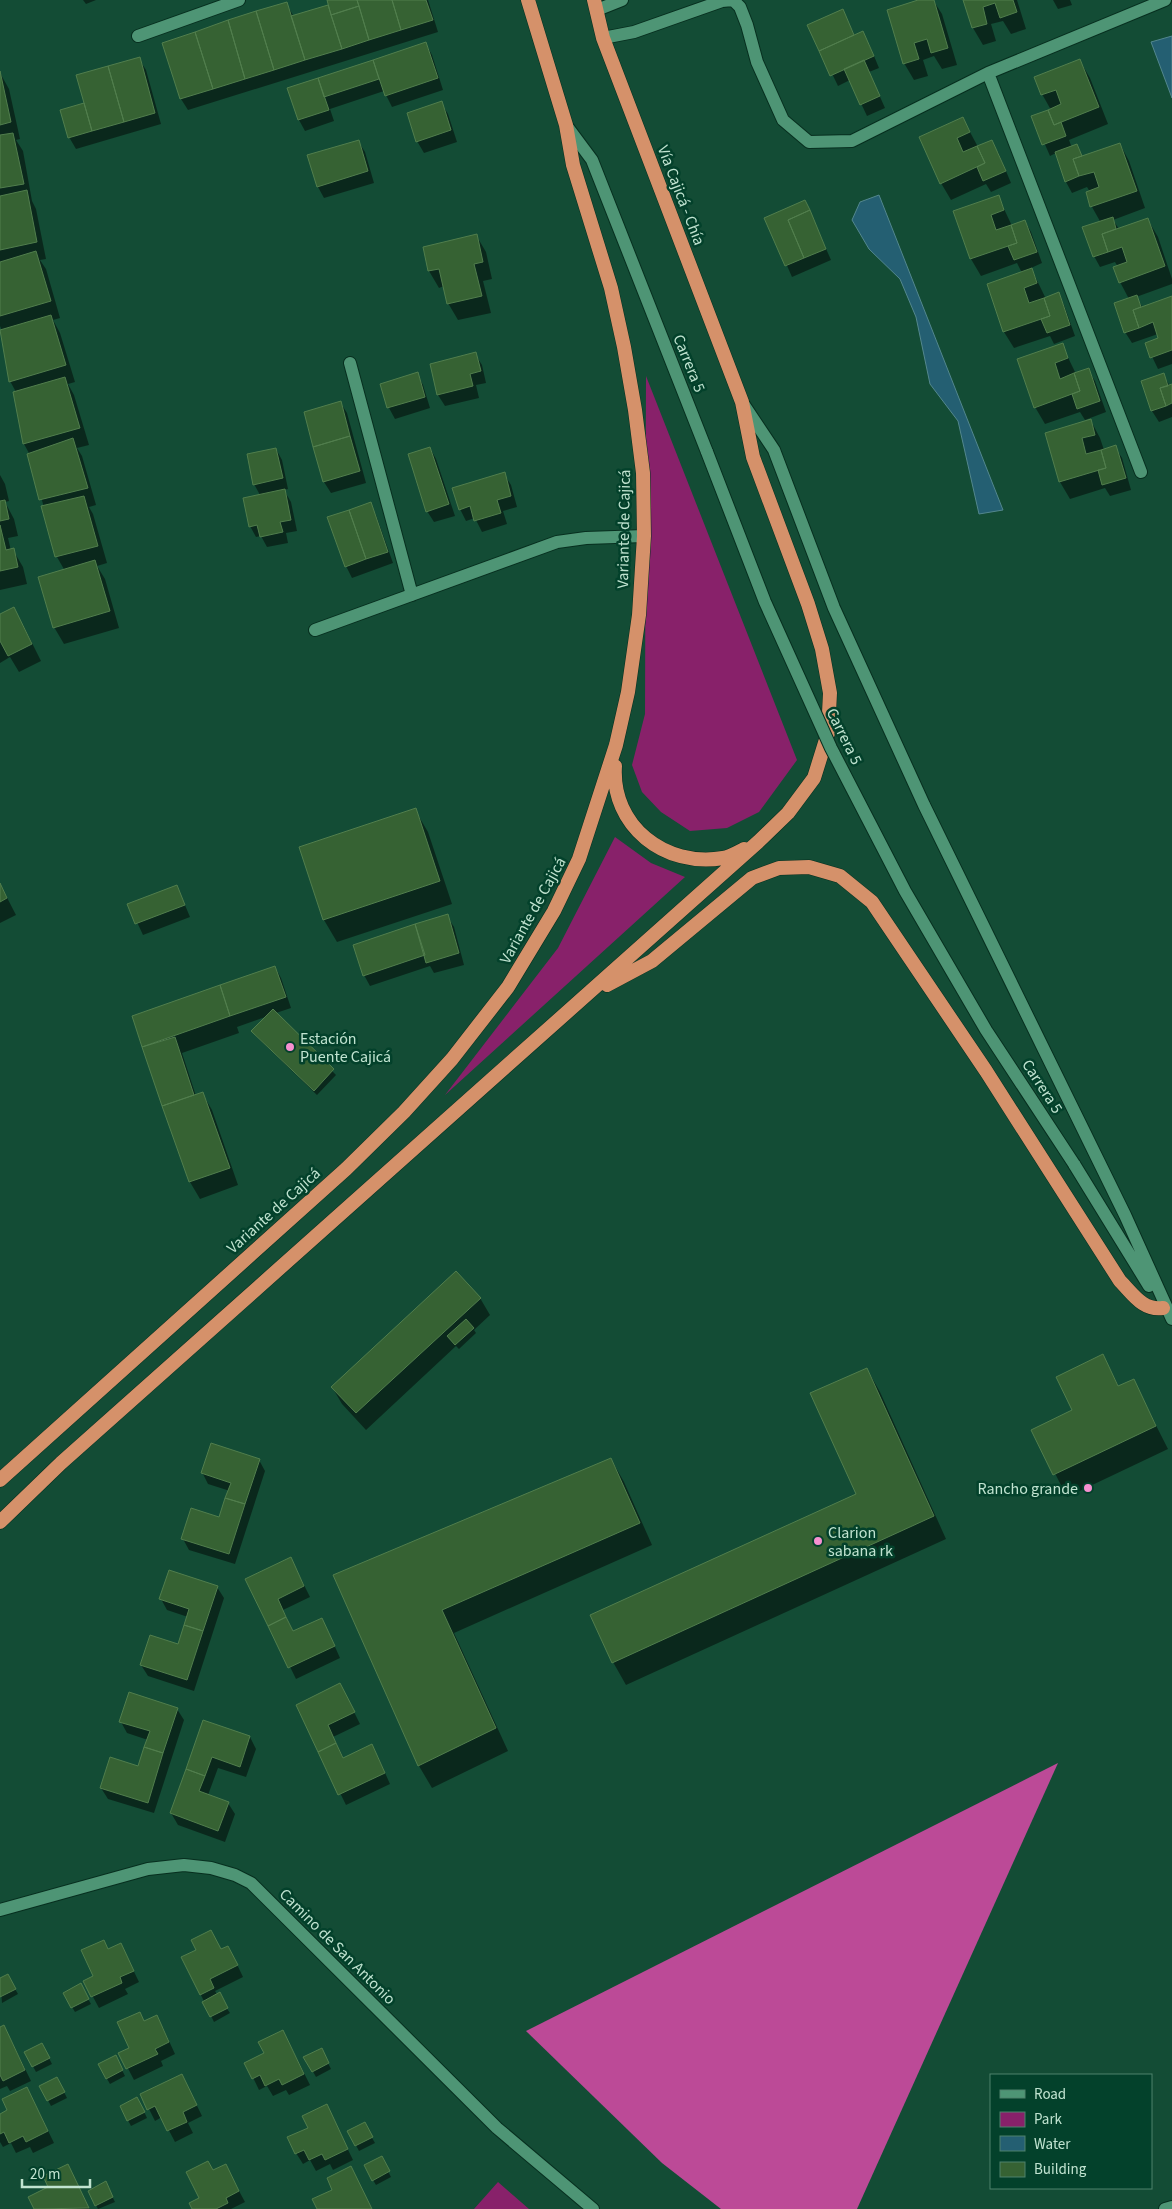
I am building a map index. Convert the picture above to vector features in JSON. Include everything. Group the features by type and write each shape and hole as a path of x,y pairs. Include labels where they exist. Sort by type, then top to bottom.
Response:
{"highway":[{"name":"Variante de Cajicá","path":"0,1480 346,1169 404,1112 452,1059 508,986 554,911 580,858 616,746 628,692 639,615 644,536 643,473 624,347 610,288 573,165 566,125 528,0"},
{"name":"Vía Cajicá - Chía","path":"595,5 603,38 742,402"},
{"path":"0,1522 61,1463 758,842 788,813 814,778 828,732 830,693 822,649 808,604 753,457 742,402"},
{"path":"616,746 614,783 623,810 626,818 652,845 687,859 696,859 724,858 758,842"},
{"path":"588,994 652,961 752,878 779,868 809,867 840,876 872,902 986,1071 1120,1281 1142,1304 1153,1309 1167,1305"}],"street":[{"path":"138,36 239,0"},
{"path":"595,5 622,0"},
{"path":"603,38 634,32 722,1 732,0 740,7 757,62 783,120 809,142 852,141 988,73 1165,0"},
{"path":"988,73 1141,472"},
{"name":"Carrera 5","path":"566,125 592,160 765,602 831,748 905,891 986,1030 1167,1305"},
{"path":"350,363 412,595"},
{"name":"Carrera 5","path":"742,402 774,450 834,608 924,806 1125,1215 1167,1305 1172,1320"},
{"path":"315,630 557,542 586,538 644,536"},
{"name":"Camino de San Antonio","path":"0,1910 148,1869 184,1865 211,1868 251,1883 497,2128 593,2209"},
{"path":"1165,2209 1172,2207"}],"green space":[{"path":"646,376 797,760 759,812 727,828 690,831 661,812 642,792 632,765 645,714"},
{"path":"615,837 651,863 685,877 445,1095 558,948"},
{"path":"498,2182 529,2209 474,2209"}],"shaded area":[{"path":"1058,1763 857,2209 721,2209 662,2163 526,2031"}],"water":[{"path":"1172,36 1172,98 1151,42"},
{"path":"879,195 1003,510 979,514 958,421 930,384 916,317 900,279 869,249 852,220 860,202"}],"building":[{"path":"327,0 357,0 359,6 331,15"},
{"path":"357,0 392,0 401,30 369,40"},
{"path":"392,0 426,0 433,20 401,30"},
{"path":"918,0 934,0 948,48 931,53 927,39 914,43 919,59 903,64 887,10"},
{"path":"963,0 1013,0 1017,12 1000,18 995,3 983,7 987,24 972,28"},
{"path":"287,2 305,60 274,70 256,11"},
{"path":"328,5 342,49 305,60 291,16"},
{"path":"359,6 369,40 342,49 331,15"},
{"path":"843,9 854,35 819,51 807,25"},
{"path":"256,11 274,70 245,79 228,20"},
{"path":"228,20 245,79 213,89 195,32"},
{"path":"863,31 874,56 830,76 819,51"},
{"path":"195,32 213,89 180,99 162,43"},
{"path":"426,42 438,78 385,96 373,60"},
{"path":"140,57 155,113 124,122 108,66"},
{"path":"1080,59 1099,107 1054,125 1048,110 1061,104 1056,90 1041,95 1034,77"},
{"path":"373,60 379,79 324,97 318,78"},
{"path":"864,60 880,96 860,105 844,69"},
{"path":"108,66 124,122 92,131 76,75"},
{"path":"0,71 11,122 0,125"},
{"path":"318,78 329,110 298,120 287,88"},
{"path":"442,101 451,130 416,142 407,113"},
{"path":"84,103 92,131 68,138 60,110"},
{"path":"1048,110 1054,125 1061,122 1066,136 1042,145 1031,116"},
{"path":"963,117 970,132 957,138 963,152 977,146 985,163 940,184 919,137"},
{"path":"13,133 24,184 0,188 0,135"},
{"path":"359,140 368,171 317,187 307,155"},
{"path":"992,140 1006,171 983,181 977,167 985,163 977,146"},
{"path":"1120,143 1137,191 1090,207 1086,192 1099,187 1094,172 1079,176 1073,159"},
{"path":"1077,144 1082,156 1073,159 1079,176 1065,182 1055,152"},
{"path":"27,190 37,242 0,250 0,196"},
{"path":"999,195 1004,210 991,215 996,230 1011,225 1017,243 970,259 953,211"},
{"path":"805,200 810,210 788,220 804,258 785,266 764,218"},
{"path":"810,210 826,249 804,258 788,220"},
{"path":"1113,217 1116,229 1102,234 1108,252 1093,257 1082,227"},
{"path":"1148,218 1165,266 1119,283 1113,267 1127,262 1122,247 1108,252 1102,234"},
{"path":"1025,220 1037,252 1014,260 1008,246 1017,243 1011,225"},
{"path":"477,234 483,262 474,264 482,296 447,304 439,269 428,271 423,247"},
{"path":"36,251 51,301 0,316 0,262"},
{"path":"1032,268 1037,283 1024,288 1029,303 1044,298 1050,316 1003,332 987,284"},
{"path":"1059,292 1070,325 1047,333 1041,319 1050,316 1044,298"},
{"path":"1137,295 1141,307 1133,310 1139,328 1124,333 1114,303"},
{"path":"1172,296 1172,350 1150,358 1145,343 1158,338 1153,322 1139,328 1133,310"},
{"path":"51,315 66,365 9,382 0,330"},
{"path":"1063,343 1068,358 1055,363 1060,379 1074,373 1080,391 1034,408 1017,359"},
{"path":"476,352 481,371 470,374 473,386 437,395 430,364"},
{"path":"1089,368 1100,401 1077,409 1072,394 1080,391 1074,373"},
{"path":"418,372 425,397 387,408 380,384"},
{"path":"1164,373 1168,386 1160,388 1166,406 1151,411 1141,381"},
{"path":"65,377 80,428 23,444 13,392"},
{"path":"1172,384 1172,403 1166,406 1160,388"},
{"path":"341,401 350,436 313,447 304,412"},
{"path":"1091,419 1095,435 1082,438 1086,454 1101,450 1106,468 1059,482 1045,433"},
{"path":"350,436 360,471 323,482 313,447"},
{"path":"73,438 88,488 39,500 27,454"},
{"path":"1116,445 1126,478 1102,485 1098,470 1106,468 1101,450"},
{"path":"430,447 449,504 426,512 408,454"},
{"path":"276,448 283,478 253,485 247,454"},
{"path":"505,472 511,496 497,500 501,513 474,521 470,506 459,510 452,488"},
{"path":"285,489 291,520 280,522 283,532 260,537 257,525 249,527 243,498"},
{"path":"84,496 98,546 55,557 41,506"},
{"path":"5,500 9,519 0,521 0,501"},
{"path":"371,502 388,552 366,559 349,510"},
{"path":"349,510 366,559 345,567 327,517"},
{"path":"0,525 6,550 14,548 18,567 0,571"},
{"path":"95,560 110,611 53,628 38,577"},
{"path":"14,607 32,644 8,656 0,641 0,614"},
{"path":"416,808 440,881 323,920 299,847"},
{"path":"0,883 7,898 0,902"},
{"path":"177,885 185,905 135,924 127,904"},
{"path":"448,914 459,953 426,963 415,924"},
{"path":"415,924 425,955 363,976 353,945"},
{"path":"275,966 286,997 230,1016 220,985"},
{"path":"220,985 230,1016 142,1047 132,1016"},
{"name":"Estación Puente Cajicá","path":"273,1009 334,1069 314,1091 251,1031"},
{"path":"175,1037 194,1095 162,1106 142,1047"},
{"path":"203,1092 230,1168 189,1182 162,1106"},
{"path":"456,1271 481,1298 356,1413 331,1387"},
{"path":"466,1319 474,1328 455,1345 447,1336"},
{"path":"1103,1354 1118,1386 1134,1379 1156,1426 1053,1475 1031,1430 1072,1410 1056,1377"},
{"path":"867,1368 934,1516 612,1663 590,1615 856,1494 810,1393"},
{"path":"211,1443 260,1459 245,1504 225,1498 231,1483 201,1473"},
{"path":"611,1458 640,1523 442,1610 496,1728 418,1766 333,1575"},
{"path":"225,1498 245,1504 229,1554 181,1539 191,1508 219,1517"},
{"path":"291,1557 304,1586 278,1599 286,1617 268,1626 245,1579"},
{"path":"169,1570 218,1586 203,1631 184,1625 189,1609 159,1599"},
{"path":"286,1617 293,1631 322,1618 335,1646 288,1668 268,1626"},
{"path":"184,1625 203,1631 187,1680 140,1665 150,1635 178,1644"},
{"path":"340,1683 355,1712 328,1725 336,1743 318,1752 296,1705"},
{"path":"129,1692 178,1708 163,1753 144,1747 150,1731 119,1722"},
{"path":"203,1720 250,1736 240,1767 212,1757 205,1776 186,1769"},
{"path":"336,1743 343,1758 372,1744 385,1773 338,1795 318,1752"},
{"path":"144,1747 163,1753 148,1803 100,1788 110,1757 138,1766"},
{"path":"186,1769 205,1776 199,1791 229,1802 218,1831 170,1813"},
{"path":"211,1930 221,1949 228,1946 238,1965 210,1979 214,1988 200,1995 181,1957 196,1950 191,1940"},
{"path":"104,1940 108,1949 121,1943 134,1971 120,1977 122,1983 91,1997 83,1981 93,1976 81,1950"},
{"path":"8,1974 16,1989 0,1997 0,1978"},
{"path":"81,1983 89,1999 71,2008 63,1993"},
{"path":"220,1992 228,2008 210,2017 202,2002"},
{"path":"140,2012 144,2021 157,2015 169,2042 155,2049 158,2054 126,2069 118,2053 129,2048 117,2022"},
{"path":"4,2025 25,2070 3,2081 0,2075 0,2027"},
{"path":"283,2030 304,2074 282,2085 279,2079 265,2086 260,2075 252,2079 244,2063 264,2053 258,2042"},
{"path":"42,2043 50,2058 32,2067 24,2052"},
{"path":"322,2048 329,2063 312,2072 303,2057"},
{"path":"116,2055 123,2070 106,2079 98,2064"},
{"path":"182,2074 197,2105 183,2112 187,2122 167,2131 155,2106 147,2110 140,2094"},
{"path":"57,2077 65,2092 47,2101 39,2086"},
{"path":"27,2087 48,2131 26,2142 23,2136 9,2143 4,2132 0,2134 0,2114 7,2110 2,2099"},
{"path":"137,2097 145,2112 127,2121 120,2106"},
{"path":"327,2104 348,2149 325,2160 322,2154 309,2160 304,2150 295,2154 287,2137 308,2128 302,2116"},
{"path":"365,2122 373,2137 355,2146 347,2131"},
{"path":"382,2156 390,2171 372,2181 364,2165"},
{"path":"208,2161 213,2170 226,2164 239,2191 226,2198 228,2203 216,2209 192,2209 189,2203 199,2198 186,2172"},
{"path":"68,2164 89,2208 34,2209 28,2197 48,2187 43,2176"},
{"path":"351,2166 372,2209 317,2209 312,2199 332,2190 327,2178"},
{"path":"106,2181 113,2197 95,2206 88,2191"}],"place":[{"name":"Estación Puente Cajicá","path":"290,1047"},
{"name":"Rancho grande","path":"1088,1488"},
{"name":"Clarion sabana rk","path":"818,1541"}]}
